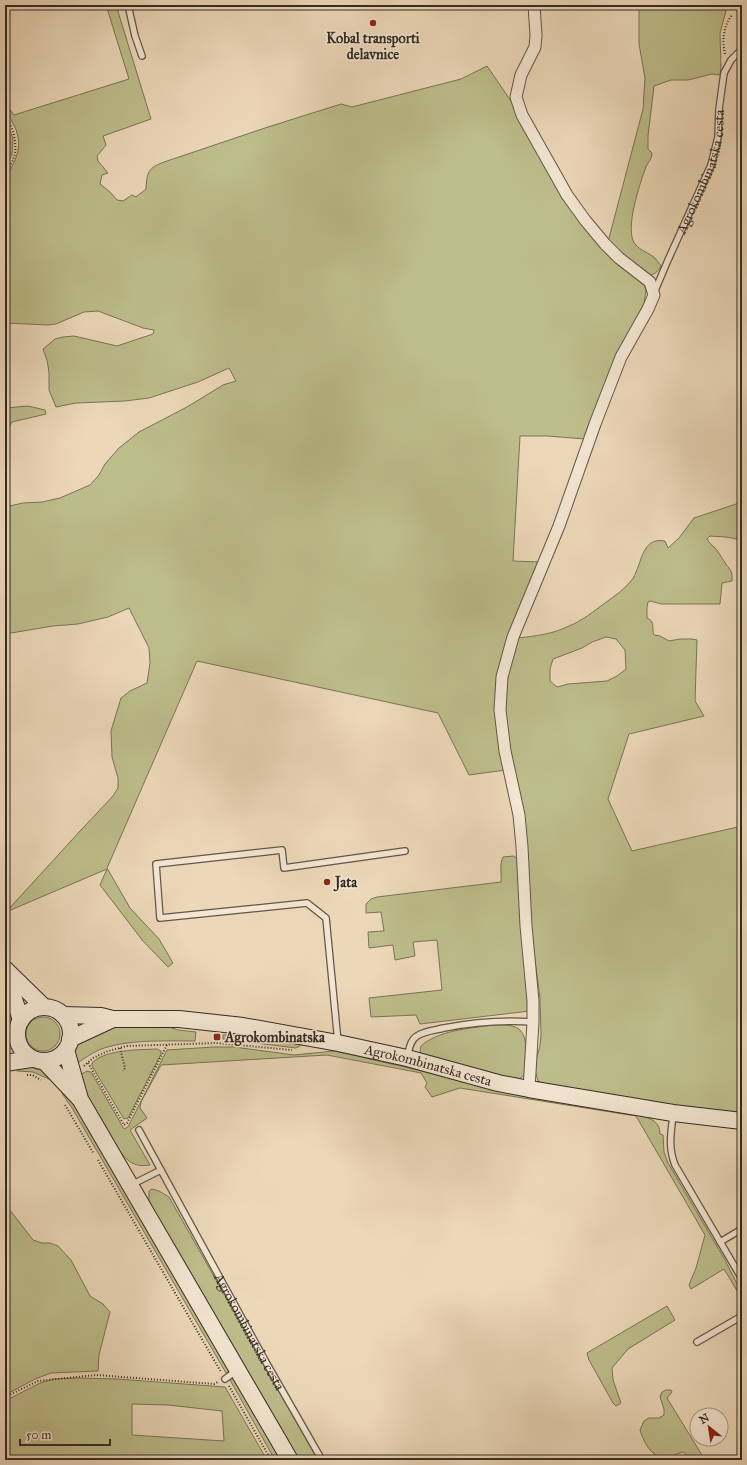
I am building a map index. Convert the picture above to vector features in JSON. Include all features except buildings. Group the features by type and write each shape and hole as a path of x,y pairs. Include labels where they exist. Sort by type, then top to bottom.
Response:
{"street":[{"path":"529,1089 534,1022 519,815 505,751 500,710 502,677 514,637 558,526 621,357 648,309 654,295 650,282 619,258 585,220 567,195 522,115 516,97 521,74 535,47 536,35 534,5"},
{"path":"5,970 44,1007"},
{"path":"5,970 19,1027 19,1046 22,1051 38,1060 80,1099 290,1460"},
{"path":"5,1047 11,1042 30,1011 44,1007 54,1009 63,1015 70,1029 68,1045 80,1099"},
{"name":"Agrokombinatska cesta","path":"63,1015 101,1016 113,1019 179,1019 236,1025 338,1042 407,1058 498,1083 529,1089 673,1113 742,1121"},
{"name":"Agrokombinatska cesta","path":"68,1045 113,1019"},
{"path":"5,1062 57,1058 68,1045"}],"lane":[{"path":"128,5 135,36 142,56"},
{"name":"Agrokombinatska cesta","path":"654,295 711,164 718,137 719,109 724,73 731,60 742,49"},
{"path":"338,1042 326,918 307,903 160,918 156,864 282,850 284,868 405,851"},
{"path":"407,1058 411,1043 417,1036 436,1030 472,1022 513,1020 534,1022"},
{"path":"673,1113 670,1154 742,1279"},
{"name":"Agrokombinatska cesta","path":"139,1130 267,1364 322,1460"},
{"path":"130,1185 161,1170"},
{"path":"720,1242 742,1229"},
{"path":"697,1342 742,1316"},
{"path":"225,1379 238,1370"}],"path":[{"path":"727,67 723,45 724,32 726,22 732,15"},
{"path":"5,116 9,121 15,139 15,153 5,177"},
{"path":"82,1067 93,1058 108,1050 127,1046 216,1043 303,1051 306,1037"},
{"path":"88,1063 124,1125 127,1123 167,1045"},
{"path":"120,1048 125,1068 123,1071"},
{"path":"25,1075 32,1075 43,1081"},
{"path":"61,1099 95,1154 271,1460"},
{"path":"5,1397 38,1381 96,1375 214,1384 225,1379"}],"green space":[{"path":"106,5 116,5 151,119 103,136 106,145 97,156 98,161 108,173 102,175 100,184 117,200 123,201 132,195 136,197 146,189 149,171 155,166 164,162 341,104 352,107 461,79 487,66 513,104 539,155 644,284 646,290 644,305 585,439 547,436 520,436 513,561 540,562 501,663 506,770 469,775 438,713 197,661 107,868 130,908 159,939 173,963 168,967 143,941 100,885 107,869 6,912 113,796 118,788 118,778 112,757 111,731 121,698 130,691 147,683 150,663 149,648 129,608 108,617 78,624 53,626 5,634 5,507 60,498 90,485 119,448 139,432 187,407 223,385 236,381 229,368 198,382 149,398 125,401 76,403 56,407 49,390 49,372 43,349 55,339 74,336 117,346 153,334 154,330 143,328 98,311 84,312 56,324 5,323 5,183 16,159 18,140 16,130 7,114 5,107 7,106 14,115 129,79"},
{"path":"639,5 722,5 726,11 720,33 720,75 712,74 688,80 671,80 654,86 648,136 648,149 652,155 640,184 634,206 631,228 632,237 635,244 655,258 661,266 657,272 650,275 630,262 608,242 643,109 645,78 639,44"},
{"path":"5,120 13,138 12,155 5,166"},
{"path":"28,406 45,410 46,414 12,422 5,434 5,408"},
{"path":"742,502 742,542 731,538 722,537 710,536 707,539 718,551 730,570 732,574 732,581 722,583 720,604 661,604 651,601 648,602 647,618 652,623 654,635 660,636 669,641 680,639 697,640 695,701 704,716 629,734 608,799 632,851 742,826 742,1115 705,1111 545,1085 538,1081 534,1067 540,1046 541,1035 540,998 506,739 504,689 511,658 518,638 551,633 574,624 588,616 619,593 631,581 646,548 651,543 665,541 668,548 679,538 694,518","holes":["606,637 616,639 625,650 626,669 617,676 607,681 568,684 557,687 550,681 550,669 553,659"]},
{"path":"514,856 518,860 530,1011 420,1024 416,1015 371,1017 369,998 442,990 437,940 413,942 415,956 395,960 393,945 369,948 368,932 384,931 381,912 366,913 366,904 371,899 377,897 501,882 501,866 503,857"},
{"path":"5,984 12,1006 13,1020 10,1034 5,1041 5,1028 8,1015 5,1001"},
{"path":"40,1017 46,1017 50,1018 57,1024 60,1034 59,1041 53,1048 46,1051 40,1051 36,1050 29,1044 26,1037 26,1031 27,1027 33,1020"},
{"path":"491,1025 513,1026 522,1032 526,1043 526,1067 524,1075 517,1081 423,1056 420,1052 421,1046 445,1033"},
{"path":"166,1026 178,1030 196,1032 195,1041 146,1041 110,1046 89,1055 75,1065 73,1052 79,1041 113,1027"},
{"path":"223,1035 261,1036 301,1042 300,1046 296,1048 223,1039"},
{"path":"234,1047 294,1055 334,1051 504,1092 640,1115 651,1119 657,1123 660,1134 663,1135 664,1152 668,1163 725,1260 742,1294 742,1299 724,1269 691,1289 689,1285 696,1268 705,1235 636,1116 460,1088 432,1097 425,1087 427,1083 421,1073 327,1055 161,1065 141,1102 140,1108 147,1118 130,1130 150,1165 141,1166 132,1163 125,1157 110,1137 87,1097 78,1076 87,1071 91,1072 124,1129 128,1127 167,1050"},
{"path":"157,1049 161,1051 161,1054 128,1118 124,1119 92,1066 92,1063 98,1058 123,1051"},
{"path":"13,1066 29,1066 39,1068 53,1077 49,1079 33,1072 17,1071"},
{"path":"66,1090 231,1371 226,1373 63,1095 62,1091"},
{"path":"152,1189 169,1197 318,1460 298,1460 151,1206 149,1191"},
{"path":"5,1197 9,1209 33,1240 58,1246 71,1260 90,1296 103,1304 110,1312 99,1355 98,1371 51,1373 35,1379 5,1395"},
{"path":"667,1306 675,1320 628,1349 612,1368 613,1380 621,1403 616,1406 589,1360 587,1353"},
{"path":"235,1377 283,1460 275,1460 230,1380"},
{"path":"54,1379 117,1379 225,1387 267,1460 5,1460 5,1401 40,1383","holes":["132,1404 168,1405 222,1411 224,1441 132,1435"]},
{"path":"671,1390 672,1392 667,1398 689,1434 689,1447 697,1447 705,1460 694,1460 683,1452 669,1457 662,1457 653,1453 646,1445 640,1430 644,1421 649,1418 659,1418 664,1415 664,1409 660,1397 662,1392"}],"place":[{"name":"Kobal transporti delavnice","path":"373,23"},
{"name":"Jata","path":"327,882"},
{"name":"Agrokombinatska","path":"217,1037"}]}
